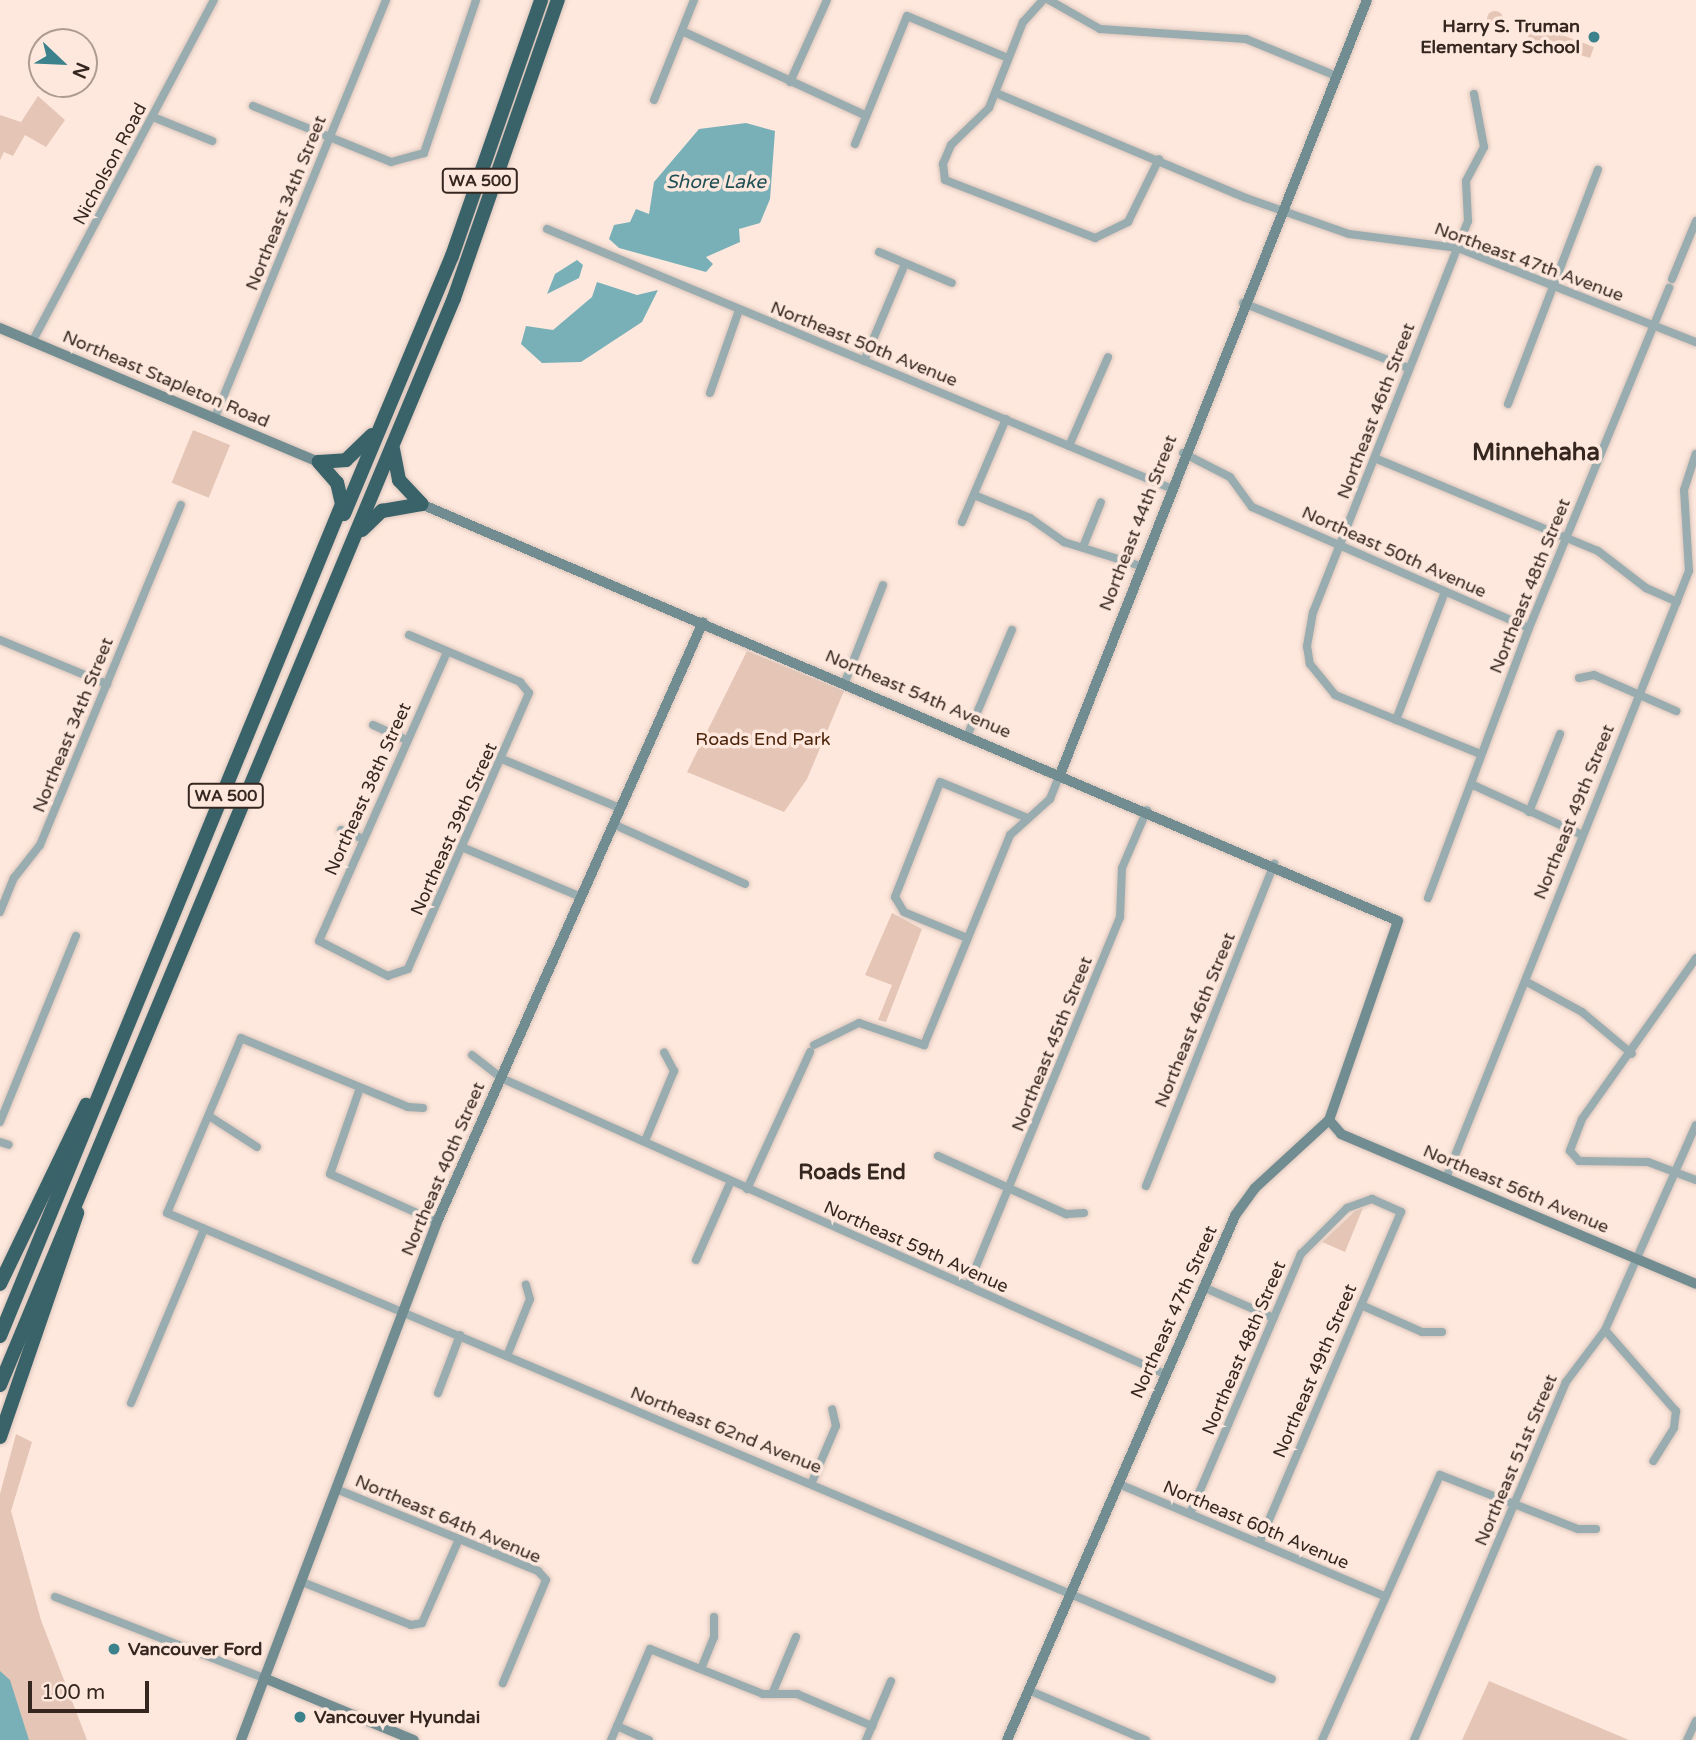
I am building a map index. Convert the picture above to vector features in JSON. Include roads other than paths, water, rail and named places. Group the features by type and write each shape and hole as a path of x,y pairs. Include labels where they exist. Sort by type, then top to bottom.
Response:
{"highway":[{"name":"WA 500","path":"0,1336 410,358 473,201 541,0"},
{"name":"WA 500","path":"0,1385 393,445 492,196 558,0"},
{"path":"319,462 346,460 364,447 410,358"},
{"path":"330,593 372,517 421,504 399,480 393,445"},
{"path":"311,589 342,503 337,483 319,462"},
{"path":"0,1437 31,1333 170,974"},
{"path":"0,1284 139,1001"}],"street":[{"name":"Nicholson Road","path":"32,342 214,0"},
{"name":"Northeast 34th Street","path":"215,417 386,0"},
{"path":"253,106 391,162 410,159 424,153 476,0"},
{"path":"654,100 694,0"},
{"path":"790,82 827,0"},
{"path":"1043,0 1023,22 996,93 951,145 942,172 950,185 1076,235 1104,235 1128,222 1159,159"},
{"path":"1049,0 1100,29 1246,39 1336,76"},
{"name":"Northeast 44th Street","path":"747,1189 812,1049 859,1023 923,1045 1010,835 1025,817 1050,799 1183,453 1367,0"},
{"path":"855,144 907,16 1009,58"},
{"path":"682,31 865,115"},
{"name":"Northeast 47th Avenue","path":"996,93 1349,234 1458,248 1554,289 1653,323 1696,342"},
{"name":"Northeast 46th Street","path":"1396,720 1324,686 1310,664 1308,628 1377,459 1408,368 1468,221 1466,181 1484,147 1474,94"},
{"path":"153,117 212,141"},
{"path":"1508,404 1598,170"},
{"name":"Northeast 48th Street","path":"1428,898 1473,785 1480,754 1529,628 1696,221"},
{"name":"Northeast 50th Avenue","path":"547,229 1170,488"},
{"path":"879,252 952,283"},
{"path":"864,361 905,264"},
{"path":"1244,303 1408,368"},
{"path":"710,393 739,310"},
{"name":"Northeast Stapleton Road","path":"0,328 319,462"},
{"path":"1069,446 1108,357"},
{"path":"962,522 1006,419"},
{"name":"Northeast 50th Avenue","path":"1183,453 1223,471 1252,507 1342,545 1444,594 1529,628"},
{"name":"Northeast 49th Street","path":"1446,1178 1525,981 1580,834 1677,602 1693,551 1692,509 1684,490 1696,453"},
{"path":"1377,459 1567,537 1677,602"},
{"path":"974,495 1083,547 1140,566"},
{"path":"1083,547 1101,502"},
{"name":"Northeast 54th Avenue","path":"421,504 1148,809 1398,921"},
{"name":"Northeast 34th Street","path":"0,912 14,878 40,845 181,505"},
{"path":"845,682 883,585"},
{"path":"1444,594 1396,720 1480,754"},
{"name":"Northeast 40th Street","path":"241,1740 437,1222 703,622"},
{"path":"968,734 1012,630"},
{"path":"409,635 447,652"},
{"path":"0,640 107,684"},
{"name":"Northeast 39th Street","path":"400,975 464,848 529,693 520,682 447,652"},
{"name":"Northeast 38th Street","path":"400,975 388,976 319,941 447,652"},
{"path":"1579,678 1594,675 1676,711"},
{"path":"373,725 407,740"},
{"path":"1530,812 1560,734"},
{"path":"502,759 620,808"},
{"path":"967,938 897,906 895,897 940,782 1025,817"},
{"path":"1473,785 1580,834"},
{"name":"Northeast 45th Street","path":"968,1286 1011,1188 1120,917 1122,868 1148,809"},
{"path":"613,824 745,884"},
{"path":"341,830 363,839"},
{"path":"464,848 581,897"},
{"name":"Northeast 46th Street","path":"1146,1186 1274,864"},
{"name":"Northeast 47th Street","path":"1007,1740 1203,1287 1246,1199 1329,1120 1392,955 1398,921"},
{"path":"0,1122 76,936"},
{"path":"1696,958 1632,1054 1582,1119 1570,1151 1580,1161 1648,1162 1696,1180"},
{"path":"1525,981 1582,1012 1632,1054"},
{"path":"257,1147 208,1116 241,1038 360,1088 424,1108"},
{"path":"645,1141 674,1071 664,1052"},
{"name":"Northeast 59th Avenue","path":"472,1055 501,1078 1165,1374"},
{"path":"360,1088 330,1174 437,1222"},
{"name":"Northeast 62nd Avenue","path":"208,1116 167,1213 812,1482 1272,1679"},
{"name":"Northeast 56th Avenue","path":"1329,1120 1341,1134 1696,1284"},
{"name":"Northeast 51st Street","path":"1414,1740 1566,1382 1605,1330 1640,1260 1696,1125"},
{"path":"938,1156 1066,1214 1084,1213"},
{"path":"696,1260 731,1181"},
{"name":"Northeast 48th Street","path":"1191,1514 1301,1254 1347,1208 1373,1199 1401,1212"},
{"name":"Northeast 49th Street","path":"1259,1544 1401,1212"},
{"path":"131,1403 204,1229"},
{"path":"507,1356 530,1299 526,1285"},
{"path":"1203,1287 1274,1318"},
{"path":"1361,1305 1422,1332 1442,1332"},
{"path":"1605,1330 1676,1411 1674,1428 1653,1461"},
{"path":"438,1393 460,1335"},
{"path":"812,1482 836,1426 832,1409"},
{"path":"1322,1740 1382,1595 1440,1475 1515,1502 1578,1529 1595,1529"},
{"name":"Northeast 60th Avenue","path":"1119,1483 1382,1595"},
{"name":"Northeast 64th Avenue","path":"336,1489 459,1539 546,1580 503,1683"},
{"path":"302,1582 411,1625 422,1623 459,1539"},
{"path":"55,1597 414,1740"},
{"path":"701,1669 714,1637 714,1617"},
{"path":"772,1694 796,1637"},
{"path":"611,1740 650,1649 772,1694 797,1694 872,1726"},
{"path":"866,1740 891,1681"},
{"path":"1028,1689 1146,1740"},
{"path":"1687,1740 1696,1721"},
{"path":"617,1726 649,1740"}],"water":[{"name":"Shore Lake","path":"746,123 775,131 770,199 760,223 739,229 740,242 706,257 713,264 706,272 619,248 609,239 614,225 630,222 636,209 649,214 654,182 699,129"},
{"path":"577,260 583,265 579,278 547,294 555,274"},
{"path":"597,282 637,295 658,290 642,322 581,362 542,363 521,344 526,326 553,330 592,297"},
{"path":"0,1671 10,1680 29,1740 0,1740"}],"place":[{"name":"Harry S. Truman Elementary School","path":"1594,37"},
{"name":"Vancouver Ford","path":"114,1649"},
{"name":"Vancouver Hyundai","path":"300,1717"}],"district":[{"name":"Minnehaha","path":"1536,453"},
{"name":"Roads End","path":"852,1173"}],"park label":[{"name":"Roads End Park","path":"763,739"}]}
